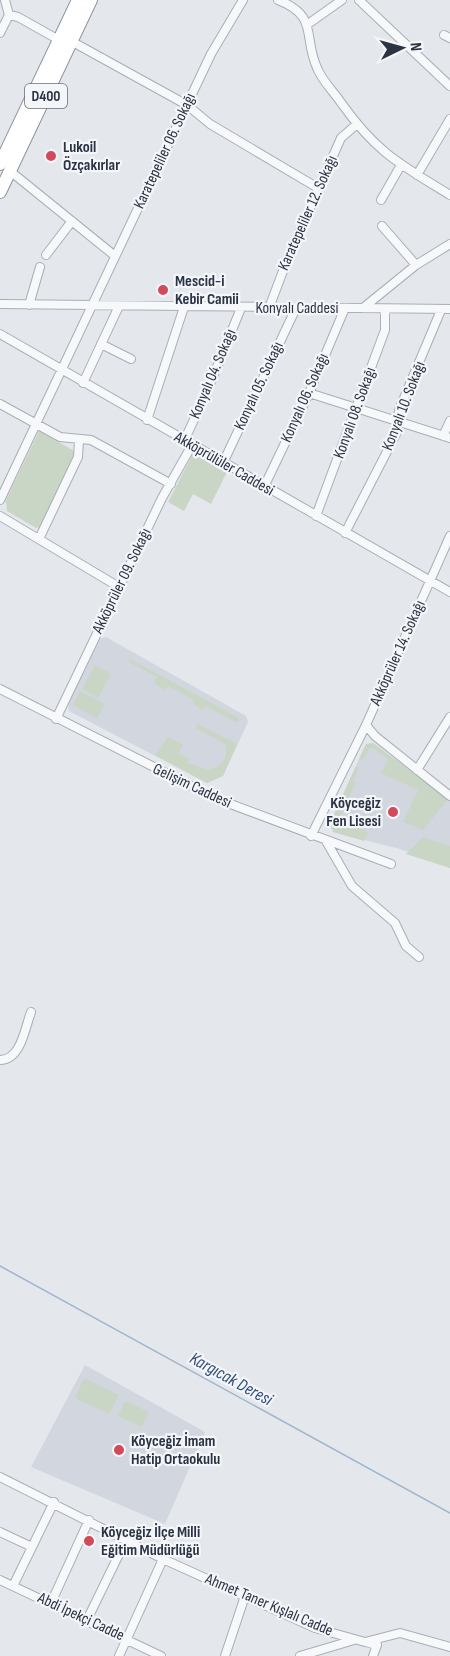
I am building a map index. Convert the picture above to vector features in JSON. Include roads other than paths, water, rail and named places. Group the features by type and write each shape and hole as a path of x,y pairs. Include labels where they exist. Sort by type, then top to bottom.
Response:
{"highway":[{"name":"D400","path":"65,41 78,0"},
{"name":"D400","path":"0,192 3,165 65,41 91,0"}],"street":[{"path":"0,33 9,15 5,0"},
{"name":"Karatepeliler 06. Sokağı","path":"0,500 211,54 243,0"},
{"path":"278,0 296,10 308,24 310,52 315,66 357,124 386,155 450,195"},
{"path":"308,24 328,13 342,0"},
{"path":"359,0 450,86"},
{"path":"9,15 18,16 187,105 210,124 318,188"},
{"path":"417,175 450,119"},
{"name":"Karatepeliler 12. Sokağı","path":"269,308 341,138 357,124"},
{"path":"3,165 115,256"},
{"path":"381,200 400,165"},
{"path":"46,255 72,221"},
{"path":"382,226 416,265"},
{"path":"363,308 416,265 450,244"},
{"path":"29,305 40,267"},
{"name":"Konyalı Caddesi","path":"0,304 446,310"},
{"path":"83,383 119,306"},
{"path":"147,420 184,307"},
{"name":"Konyalı 04. Sokağı","path":"188,443 241,308"},
{"name":"Konyalı 05. Sokağı","path":"223,464 296,308"},
{"name":"Konyalı 06. Sokağı","path":"264,487 309,393 345,308"},
{"name":"Konyalı 08. Sokağı","path":"316,516 385,330 385,309"},
{"name":"Konyalı 10. Sokağı","path":"345,533 396,434 399,410 446,310"},
{"name":"Akköprülüler Caddesi","path":"0,334 223,464 450,592"},
{"path":"101,344 131,359"},
{"path":"309,393 447,437 450,421"},
{"path":"0,404 65,439 91,440 171,483"},
{"path":"39,539 78,457 79,440"},
{"name":"Akköprüler 09. Sokağı","path":"56,719 171,483 188,443"},
{"path":"0,516 119,587"},
{"name":"Akköprüler 14. Sokağı","path":"311,836 366,725 450,537"},
{"name":"Gelişim Caddesi","path":"0,689 217,799 391,864"},
{"path":"417,770 450,717"},
{"path":"366,725 450,796"},
{"path":"326,841 352,886 395,923 406,946 419,957"},
{"path":"0,1060 6,1060 15,1053 31,1012"},
{"name":"Ahmet Taner Kışlalı Cadde","path":"0,1477 54,1502 163,1559 315,1628 365,1642 400,1633 450,1647"},
{"path":"13,1586 54,1502"},
{"path":"51,1603 89,1520"},
{"path":"0,1532 32,1546"},
{"path":"87,1620 126,1540"},
{"path":"119,1656 163,1559"},
{"name":"Abdi İpekçi Cadde","path":"0,1580 161,1656"},
{"path":"225,1656 245,1596"},
{"path":"303,1655 356,1640"},
{"path":"365,1642 377,1645 373,1656"}],"waterway":[{"name":"Kargıcak Deresi","path":"0,1266 450,1513"}],"place":[{"name":"Lukoil Özçakırlar","path":"51,156"},
{"name":"Mescid-i Kebir Camii","path":"163,290"},
{"name":"Köyceğiz Fen Lisesi","path":"393,812"},
{"name":"Köyceğiz İmam Hatip Ortaokulu","path":"119,1450"},
{"name":"Köyceğiz İlçe Milli Eğitim Müdürlüğü","path":"89,1541"}]}
